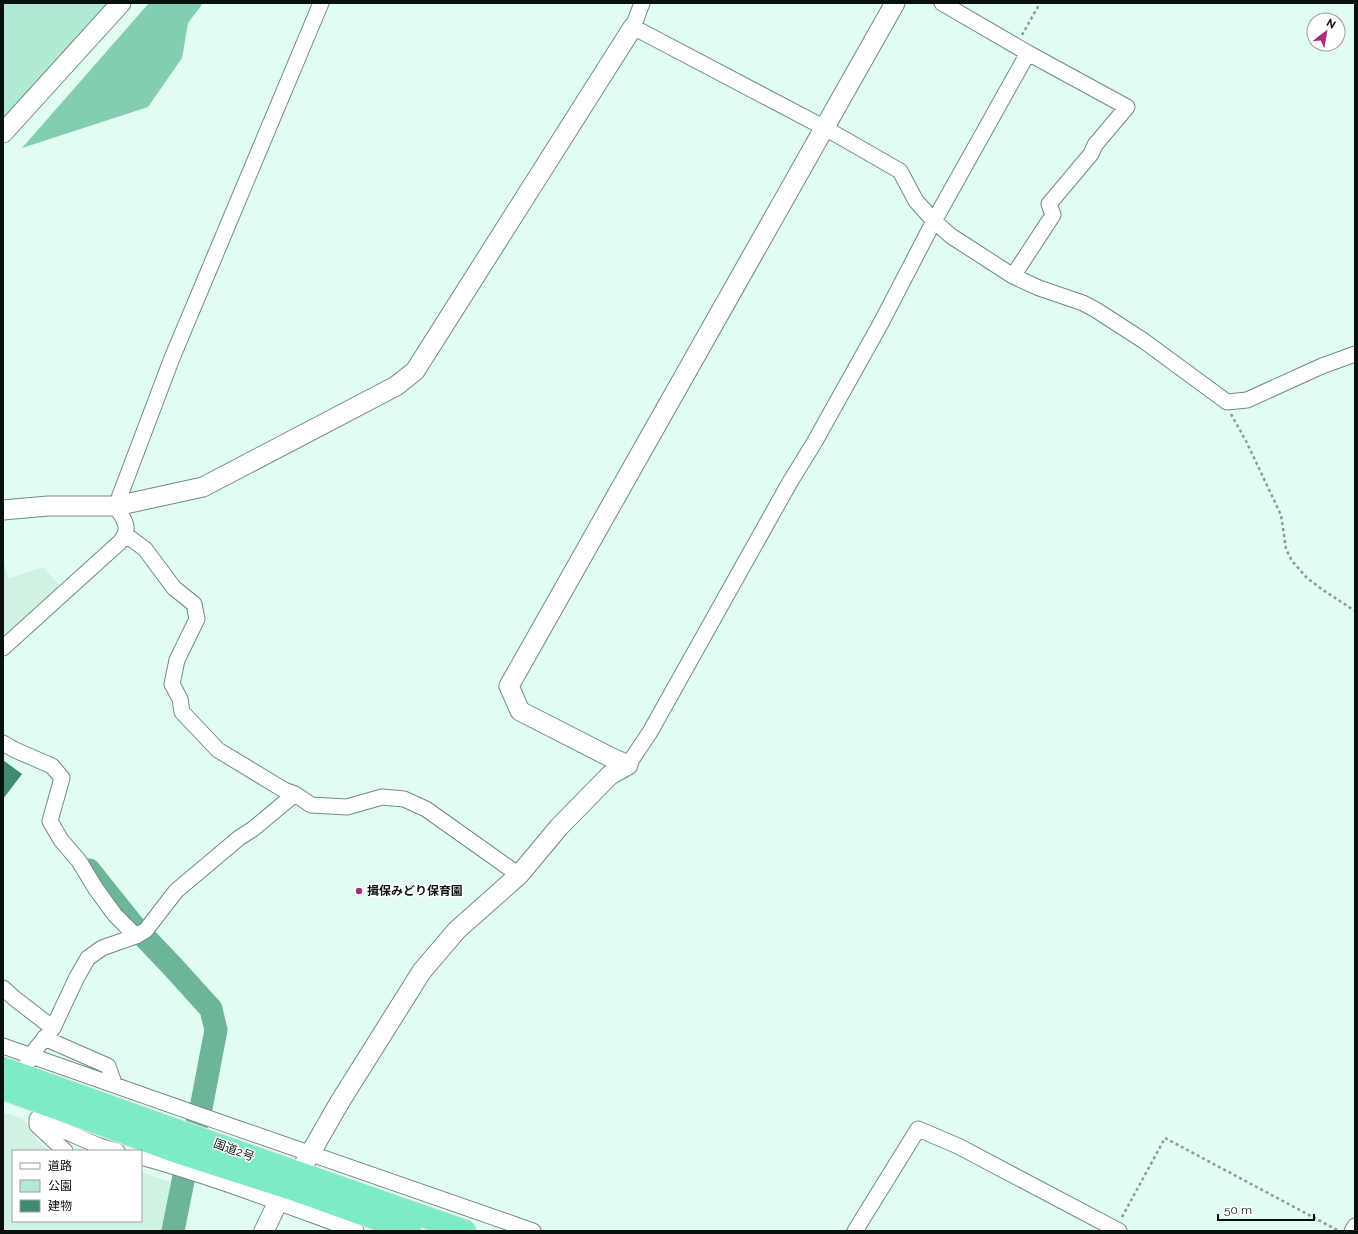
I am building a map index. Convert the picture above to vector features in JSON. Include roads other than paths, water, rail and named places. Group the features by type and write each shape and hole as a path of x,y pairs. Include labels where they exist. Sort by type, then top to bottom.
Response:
{"highway":[{"name":"国道2号","path":"19,1066 174,1149"},
{"name":"国道2号","path":"3,1089 37,1109 174,1149 410,1231"},
{"name":"国道2号","path":"289,1188 466,1231"}],"street":[{"path":"3,133 121,3"},
{"path":"3,648 126,535 126,524 116,506 172,358 321,3"},
{"path":"3,510 48,506 116,506 204,487 396,386 415,371 633,27 642,3"},
{"path":"628,765 520,711 509,686 895,3"},
{"path":"942,3 1127,107 1095,145 1091,154 1049,204 1053,215 1013,276"},
{"path":"633,27 825,128 900,171 916,201 934,221 951,236 1013,276 1039,288 1083,303 1096,310 1144,341 1227,402 1247,400 1322,366 1355,354"},
{"path":"264,1231 341,1100 422,971 457,930 519,875 559,827 610,775 628,765 650,732 881,323 1022,49"},
{"path":"126,535 145,549 174,588 194,604 197,619 177,660 172,684 180,699 182,712 218,750 284,790 295,794 311,805 347,807 382,797 404,799 426,809 519,875"},
{"path":"3,743 15,750 52,766 62,778 50,821 61,840 79,860 96,889 111,910 136,936"},
{"path":"19,1066 49,1033 76,977 88,958 102,948 136,936 146,930 176,891 239,838 253,829 295,794"},
{"path":"3,988 49,1033 108,1066 113,1080"},
{"path":"3,1046 19,1066 189,1112 533,1231"},
{"path":"37,1109 37,1125 64,1150"},
{"path":"37,1109 99,1146 113,1150"},
{"path":"855,1231 918,1129 958,1146 1117,1230"},
{"path":"142,1157 174,1149 289,1188 356,1231"},
{"path":"1352,1231 1355,1226"}],"waterway":[{"path":"89,870 133,925 211,1009 216,1030 201,1108 188,1156 173,1231"}],"place":[{"name":"揖保みどり保育園","path":"359,891"}]}
